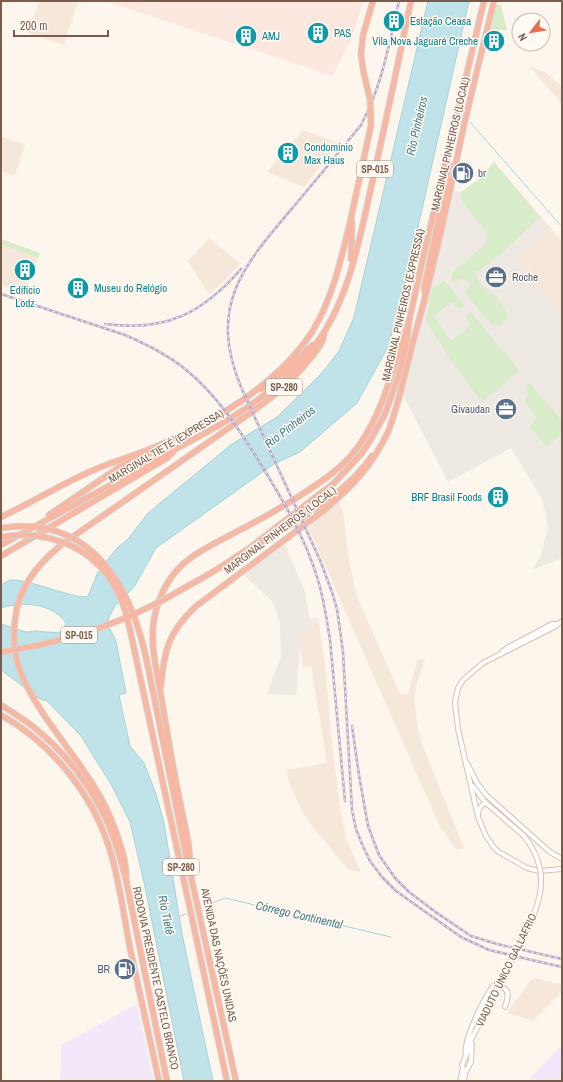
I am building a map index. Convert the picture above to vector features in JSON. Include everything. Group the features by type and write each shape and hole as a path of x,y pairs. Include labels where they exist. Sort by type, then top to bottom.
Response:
{"highway":[{"path":"1,517 96,469 156,446 209,420 251,393 283,367 302,345 312,331 332,288 351,218 371,125 370,100 361,54 363,35 373,1"},
{"name":"SP-015","path":"324,332 343,294 352,266 384,131 411,1"},
{"name":"MARGINAL PINHEIROS (EXPRESSA)","path":"1,652 51,642 90,631 153,605 220,568 251,547 334,483 362,453 379,426 391,398 405,351 410,322 484,1"},
{"name":"MARGINAL PINHEIROS (LOCAL)","path":"160,692 166,649 172,634 184,617 195,607 324,511 364,472 381,446 393,418 426,295 494,1"},
{"path":"426,295 424,288 446,186 449,166 448,155"},
{"path":"351,218 352,266"},
{"path":"160,692 153,646 153,622 156,608 169,581 174,574 189,560 217,542 268,515 324,480 348,458 365,437 380,407 388,388 400,346 410,322"},
{"name":"MARGINAL TIETÊ (EXPRESSA)","path":"1,556 167,458 176,449 245,409 287,376 316,344 324,332"},
{"name":"SP-280","path":"126,880 124,856 113,823 105,806 93,784 30,693 18,667 14,640 14,627 15,616 21,596 31,576 44,560 61,545 269,400 296,376 321,343 324,332"},
{"path":"251,393 259,391 272,382 308,348 316,344"},
{"path":"1,542 37,523 121,466 150,453 156,446"},
{"path":"251,547 259,545 331,497 352,479 381,446"},
{"path":"1,545 176,449"},
{"path":"1,528 31,527 52,530 74,540 90,549 98,557 113,573 124,592 137,622 148,667 190,872"},
{"name":"SP-280","path":"1,538 30,535 48,537 72,546 96,562 108,577 121,599 135,653 227,1081"},
{"name":"AVENIDA DAS NAÇÕES UNIDAS","path":"160,692 171,756 190,849 190,872 236,1081"},
{"path":"1,704 36,730 77,770 103,813 119,854 126,880"},
{"path":"1,708 14,714"},
{"path":"1,715 22,729 43,746 64,767 88,801 102,830 114,867 131,954 159,1081"},
{"name":"RODOVIA PRESIDENTE CASTELO BRANCO","path":"126,880 167,1081"}],"main road":[{"path":"562,621 557,624 552,624 512,645 476,668 463,680 458,688 455,702 456,716 478,817 491,844 499,852 520,865 534,870 547,871 562,869"},
{"path":"464,753 477,783 486,795 550,852 562,859"},
{"name":"VIADUTO ÚNICO GALLAFRIO","path":"460,1081 463,1068 462,1065 466,1058 471,1040 530,922 540,896 541,885 540,866 532,848 524,836 485,802 471,783"},
{"path":"478,817 479,809 485,802"},
{"path":"464,1081 468,1067 466,1065 466,1048 470,1032 493,986 500,985 506,990 508,995 505,1007"},
{"name":"VIADUTO ÚNICO GALLAFRIO","path":"468,1067 471,1062 473,1037"}],"shaded area":[{"path":"39,1 78,1 64,45 29,33"},
{"path":"105,1 362,1 351,40 332,76"},
{"path":"529,66 545,72 562,87 562,104"},
{"path":"303,130 339,143 304,187 267,172"},
{"path":"1,137 25,144 15,176 1,171"},
{"path":"494,162 550,227 513,259 562,315 562,558 532,570 541,555 548,527 542,499 511,448 448,482 401,391 450,190 461,192 482,177"},
{"path":"550,227 562,241 562,315 513,259"},
{"path":"209,238 240,264 209,294 187,260 195,254"},
{"path":"1,239 40,253 25,293 1,285"},
{"path":"339,501 343,512 349,560 357,597 400,694 408,694 417,660 425,659 414,699 417,723 422,744 464,848 457,850 440,827 307,524"},
{"path":"285,544 305,592 311,630 298,634 300,649 296,695 267,694 281,656 280,623 273,602 243,574"},
{"path":"318,618 325,664 332,743 341,815 347,841 361,872 348,869 309,822 301,810 288,779 287,770 327,763 311,667 303,667 298,633 310,630 308,619"},
{"path":"535,978 562,985 562,992 533,1021 507,1013 530,981"},
{"path":"137,1004 154,1081 60,1081 61,1045"},
{"path":"559,1048 562,1049 562,1074 560,1081 536,1081 529,1079"}],"green space":[{"path":"496,5 501,5 507,30 498,30 490,33"},
{"path":"494,162 540,217 489,264 476,271 479,282 498,299 506,311 508,318 500,326 492,325 464,292 470,285 466,280 461,279 454,283 451,280 452,273 488,241 486,232 462,201 461,192 482,177"},
{"path":"1,239 40,253 38,258 1,244"},
{"path":"444,281 465,304 460,308 457,308 450,303 434,316 450,339 453,340 470,326 466,318 470,311 520,371 482,402 451,361 426,321 432,287"},
{"path":"530,383 562,421 562,433 548,446 546,446 530,427 537,418 524,400 529,395 525,387 526,384"}],"water":[{"path":"428,1 469,1 406,280 389,345 357,403 300,452 274,464 156,548 134,587 115,606 107,623 116,641 126,693 119,695 130,746 144,763 156,794 164,823 182,934 213,1081 184,1081 144,882 130,822 112,786 81,736 47,701 40,699 1,670 1,624 26,632 36,631 59,633 64,630 66,623 53,611 36,605 28,604 1,608 1,585 11,580 20,581 83,597 88,596 98,572 117,548 128,539 148,513 232,444 277,417 321,374 339,351 354,317"}],"waterway":[{"path":"470,122 562,227"},
{"name":"Córrego Continental","path":"207,905 225,898 391,937"},
{"name":"Córrego Continental","path":"180,916 186,914"}],"railway":[{"path":"399,1 380,80 361,125 260,247 236,288 230,309 228,332 231,358 241,387 320,560 337,609 343,652 352,810 356,829 370,861 382,877 396,891 461,937 489,950 562,967"},
{"path":"105,324 126,326 146,325 164,322 181,316 212,298 241,269"},
{"path":"1,294 125,335 164,354 196,379 225,410 266,473 292,517 313,564 318,580 324,602 330,640 345,801"},
{"path":"352,726 368,826 379,855 395,878 409,892 471,936 497,944 562,959"}],"place":[{"name":"Estação Ceasa","path":"394,21"},
{"name":"PAS","path":"318,33"},
{"name":"AMJ","path":"246,36"},
{"name":"Vila Nova Jaguaré Creche","path":"494,41"},
{"name":"Condomínio Max Haus","path":"288,153"},
{"name":"br","path":"463,173"},
{"name":"Edifício Lodz","path":"25,270"},
{"name":"Roche","path":"496,277"},
{"name":"Museu do Relógio","path":"78,288"},
{"name":"Givaudan","path":"506,409"},
{"name":"BRF Brasil Foods","path":"498,497"},
{"name":"BR","path":"125,969"}],"water label":[{"name":"Rio Pinheiros","path":"417,126"},
{"name":"Rio Pinheiros","path":"290,427"},
{"name":"Rio Tietê","path":"166,915"}]}
